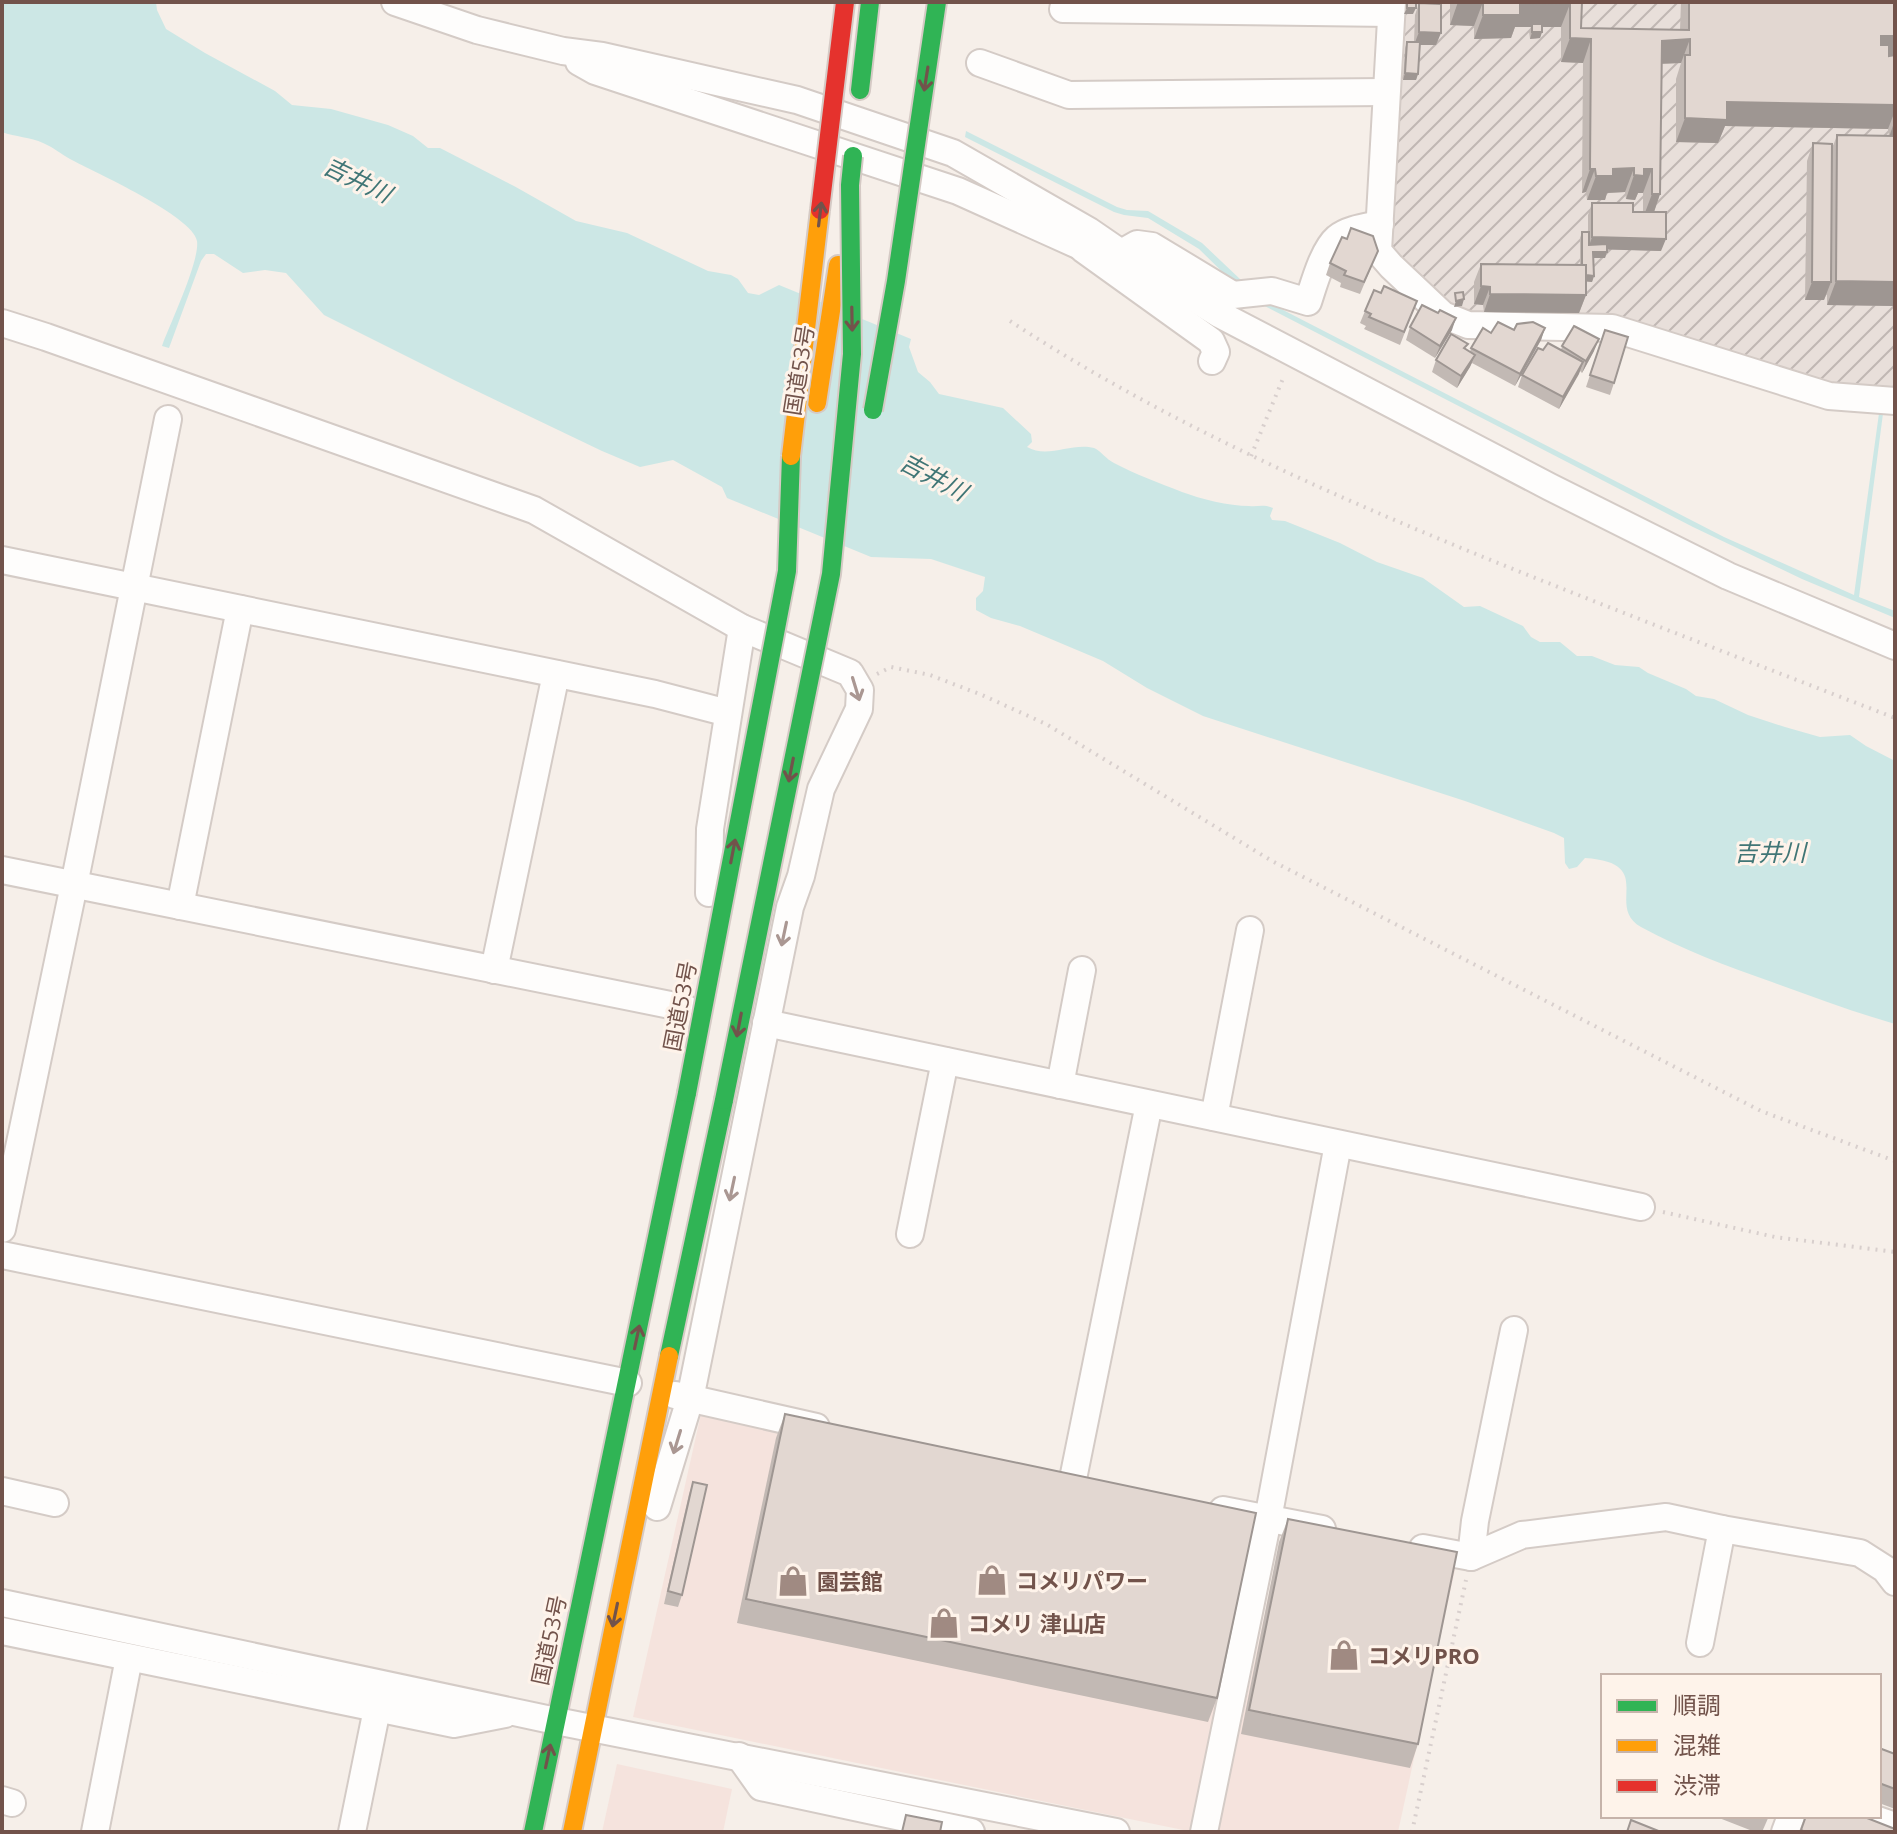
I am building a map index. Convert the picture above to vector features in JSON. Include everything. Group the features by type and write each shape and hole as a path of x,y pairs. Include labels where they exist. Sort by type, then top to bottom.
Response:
{"highway":[{"path":"787,571 790,466 845,2"},
{"name":"国道53号","path":"617,1380 687,1093 787,571 813,427 850,185 870,2"},
{"path":"869,430 896,281 937,2"},
{"name":"国道53号","path":"572,1832 831,574 852,354 850,185"},
{"path":"831,574 858,473"},
{"path":"617,1380 636,1378 654,1357 679,1242 712,1158"},
{"name":"国道53号","path":"533,1832 576,1625 613,1512 633,1409 640,1398 662,1392"}],"street":[{"path":"395,2 477,30 563,51 602,56 797,100 953,153 1089,231 1219,314 1728,576 1895,646"},
{"path":"1063,9 1392,7 1378,251 1443,315 1468,325 1612,328 1829,396 1895,401"},
{"path":"563,51 595,71 958,191 1080,246 1211,341 1216,352 1212,361"},
{"path":"980,63 1069,95 1386,92"},
{"path":"1080,246 1121,253 1137,244 1152,246 1233,295 1272,291 1308,302 1329,247 1339,236 1380,224"},
{"path":"2,323 534,510 742,628 850,673 857,684 860,690 859,709 821,789 801,876 790,907 690,1399 654,1519 625,1567"},
{"path":"2,1229 168,419"},
{"path":"2,560 655,694 728,713"},
{"path":"180,906 240,609"},
{"path":"576,1625 583,1512 617,1380 685,1008 710,891 710,829 742,628"},
{"path":"494,970 556,674"},
{"path":"2,870 685,1008"},
{"path":"1214,1117 1250,930"},
{"path":"1060,1085 1082,970"},
{"path":"766,1023 1641,1207"},
{"path":"910,1234 945,1061"},
{"path":"1073,1479 1149,1104"},
{"path":"1204,1832 1268,1519 1338,1144"},
{"path":"2,1255 617,1380"},
{"path":"1471,1557 1475,1521 1514,1330"},
{"path":"662,1392 834,1431"},
{"path":"1043,1473 1103,1485"},
{"path":"2,1491 55,1503"},
{"path":"1193,1504 1346,1533"},
{"path":"1393,1542 1471,1557 1522,1535 1666,1517 1860,1553 1885,1569 1895,1582"},
{"path":"1700,1643 1722,1529"},
{"path":"2,1603 556,1721 1116,1832"},
{"path":"2,1631 454,1724 516,1712"},
{"path":"95,1832 129,1658"},
{"path":"352,1832 377,1709"},
{"path":"739,1756 761,1787 971,1832"},
{"path":"1872,1818 1895,1826"}],"path":[{"path":"1010,321 1105,380 1251,456 1596,603 1895,718"},
{"path":"1251,456 1283,380 1288,361 1287,349"},
{"path":"857,684 891,667 930,675 1046,724 1272,861 1761,1111 1895,1161"},
{"path":"1641,1207 1775,1237 1895,1252"},
{"path":"1412,1832 1471,1557"}],"shaded area":[{"path":"1402,2 1895,2 1895,395 1830,388 1611,322 1470,319 1447,309 1385,246"},
{"name":"コメリ 津山店","path":"701,1414 1252,1528 1193,1832 633,1717"},
{"name":"コメリPRO","path":"1282,1532 1455,1570 1398,1832 1218,1832"},
{"path":"617,1764 732,1789 723,1832 602,1832"}],"water":[{"name":"吉井川","path":"2,2 156,2 166,29 275,91 292,105 331,109 388,125 413,136 428,148 440,148 576,221 627,233 708,271 731,275 748,293 759,295 779,285 911,339 909,347 918,372 939,394 1003,408 1031,434 1032,442 1027,447 1043,451 1094,448 1122,467 1190,495 1241,506 1273,508 1272,520 1285,521 1377,562 1423,578 1464,607 1480,606 1523,626 1531,637 1540,642 1560,642 1577,656 1592,656 1615,665 1639,667 1696,696 1714,699 1748,715 1785,727 1820,737 1850,735 1895,761 1895,1024 1722,964 1641,927 1631,918 1627,908 1625,876 1619,868 1585,858 1577,867 1569,869 1565,863 1564,838 1554,833 1203,716 1147,688 1103,661 976,610 976,598 983,591 985,577 931,559 871,557 727,498 722,487 673,460 640,467 602,451 324,315 286,273 265,270 243,273 214,254 206,254 169,348 162,346 189,277 197,241 179,219 161,207 47,145 2,132"},
{"path":"966,131 1117,207 1148,211 1202,243 1260,298 1724,537 1854,595 1880,406 1884,406 1859,597 1895,611 1895,618 1802,579 1693,527 1249,298 1199,249 1148,218 1114,212 965,137"}],"building":[{"path":"1407,2 1416,2 1416,8 1407,8"},
{"path":"1483,2 1582,2 1581,28 1689,30 1689,2 1895,2 1895,36 1881,36 1881,45 1889,45 1889,56 1895,55 1895,105 1727,102 1727,120 1685,118 1685,55 1690,55 1690,39 1662,41 1660,194 1652,194 1652,169 1644,169 1644,176 1634,175 1634,168 1613,169 1613,176 1596,176 1595,169 1590,169 1591,39 1570,38 1570,4 1520,3 1520,15 1483,15"},
{"path":"1419,3 1441,4 1441,33 1419,32"},
{"path":"1532,24 1542,24 1542,32 1532,32"},
{"path":"1407,42 1420,42 1418,74 1405,73"},
{"path":"1837,135 1895,136 1895,282 1836,281"},
{"path":"1813,143 1832,144 1831,282 1812,282"},
{"path":"1592,203 1633,203 1633,212 1666,212 1666,239 1592,237"},
{"path":"1351,228 1373,236 1378,251 1364,282 1344,275 1346,271 1330,263 1342,237 1347,239"},
{"path":"1582,232 1589,232 1589,245 1607,244 1607,252 1593,252 1594,276 1586,275 1586,265 1582,265"},
{"path":"1481,264 1586,265 1586,295 1490,294 1490,287 1481,286"},
{"path":"1384,286 1417,301 1404,332 1369,317 1371,314 1365,311 1374,290 1381,293"},
{"path":"1463,292 1464,299 1456,301 1455,293"},
{"path":"1422,305 1456,318 1440,346 1410,327"},
{"path":"1498,322 1514,330 1517,324 1533,322 1545,328 1520,374 1471,348 1483,328 1491,333"},
{"path":"1574,326 1599,339 1586,361 1562,346"},
{"path":"1605,330 1628,337 1614,383 1590,375"},
{"path":"1451,334 1468,344 1464,348 1475,355 1461,376 1436,360"},
{"path":"1548,343 1583,362 1563,397 1522,375 1538,348 1543,350"},
{"name":"コメリパワー","path":"785,1414 1256,1513 1217,1698 746,1599"},
{"path":"693,1482 707,1485 682,1595 668,1591"},
{"name":"コメリPRO","path":"1288,1519 1457,1552 1418,1744 1249,1710"},
{"path":"1881,1749 1895,1754 1895,1789 1881,1784"},
{"path":"906,1815 942,1822 940,1832 902,1832"},
{"path":"1805,1818 1867,1818 1895,1829 1895,1832 1805,1832 1801,1830"},
{"path":"1631,1820 1661,1832 1627,1832"}],"traffic: fast":[{"path":"860,90 870,2"},
{"path":"873,410 896,281 937,2"},
{"path":"724,1100 831,574 852,354 850,185 853,156"},
{"path":"687,1093 787,571 791,456"},
{"path":"533,1832 687,1093"},
{"path":"669,1356 724,1100"}],"traffic: slow":[{"path":"791,456 820,210"},
{"path":"817,403 838,265"},
{"path":"572,1832 669,1356"}],"traffic: jam":[{"path":"820,210 845,2"}],"place":[{"name":"コメリパワー","path":"992,1580"},
{"name":"園芸館","path":"793,1581"},
{"name":"コメリ 津山店","path":"944,1623"},
{"name":"コメリPRO","path":"1344,1655"}]}
